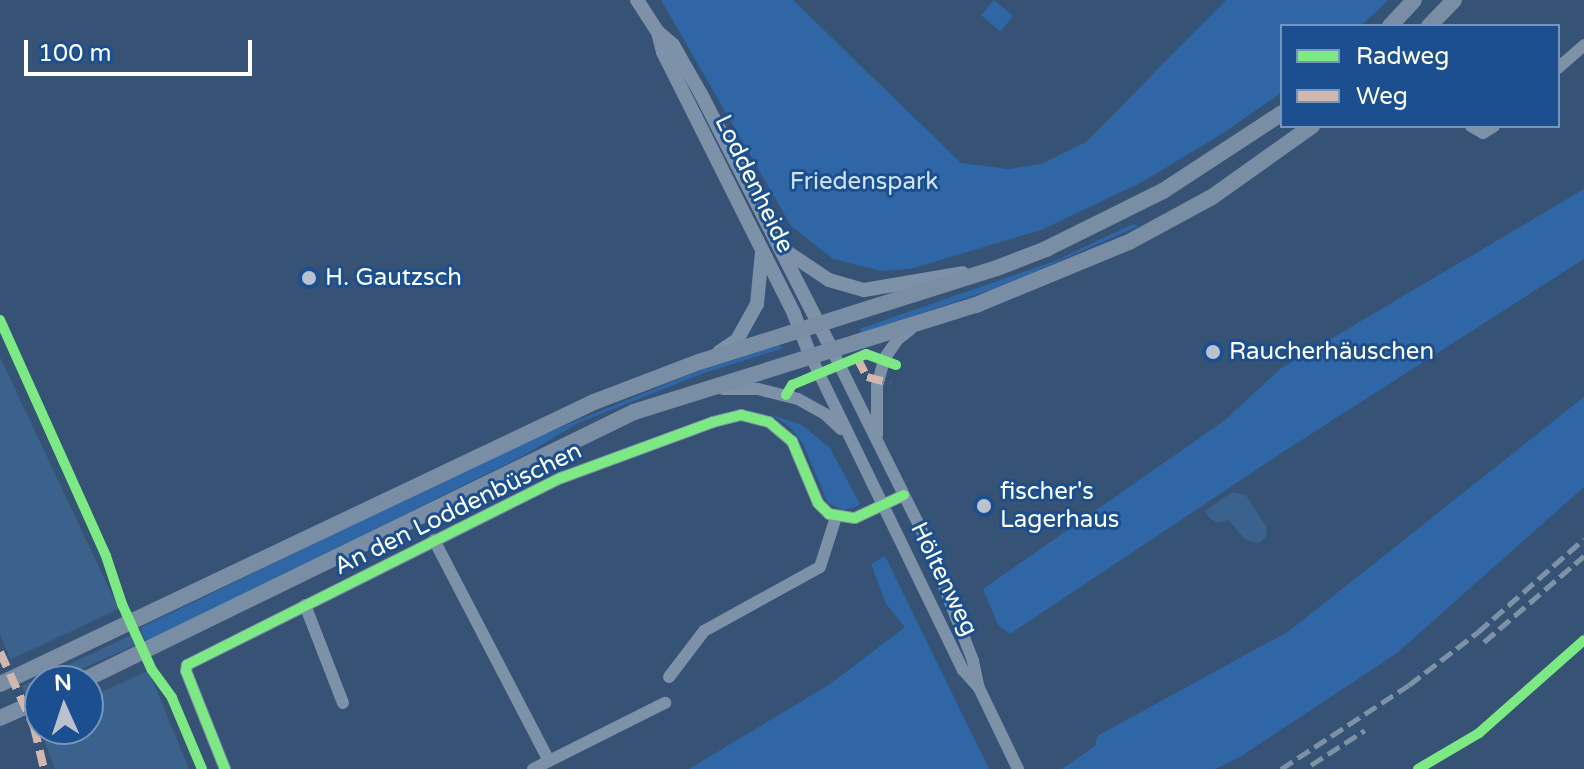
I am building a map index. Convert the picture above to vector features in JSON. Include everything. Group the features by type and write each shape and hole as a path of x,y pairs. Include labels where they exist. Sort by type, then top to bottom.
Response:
{"main road":[{"path":"1392,24 1414,0"},
{"path":"1431,24 1454,0"},
{"name":"An den Loddenbüschen","path":"1,683 594,402 699,362 997,268 1046,249 1163,191 1280,114"},
{"name":"An den Loddenbüschen","path":"104,671 613,421 687,393 924,322 1054,276 1129,242 1212,197 1309,128"}],"street":[{"name":"Loddenheide","path":"637,0 658,32 673,45 701,94 832,350"},
{"name":"Loddenheide","path":"658,32 663,52 811,357"},
{"path":"1560,66 1584,45"},
{"path":"781,247 829,280 864,290 997,268"},
{"path":"699,362 726,348 743,332 757,304 762,251"},
{"name":"Höltenweg","path":"878,442 877,386 884,359 898,339 924,322"},
{"name":"Höltenweg","path":"832,350 904,495 958,619 979,688 1018,769"},
{"name":"Höltenweg","path":"811,357 963,670 979,688"},
{"name":"Höltenweg","path":"687,393 758,389 786,395 825,414 853,444"},
{"name":"An den Loddenbüschen","path":"225,769 186,671 187,665 561,478 713,422 741,415 769,422 786,433 798,450 818,503 836,517"},
{"path":"669,677 704,631 820,567 836,517 855,518 904,495"},
{"name":"An den Loddenbüschen","path":"434,540 549,761"},
{"path":"305,605 343,703"},
{"path":"533,769 665,703"}],"green space":[{"name":"Friedenspark","path":"661,0 793,0 961,163 1008,169 1041,164 1086,142 1226,0 1388,0 1363,24 1280,24 1280,93 1225,132 1142,182 1041,230 910,269 881,271 833,259 791,226"},
{"path":"994,0 1013,16 1000,31 981,15"},
{"path":"1584,189 1584,259 1283,452 1010,634 998,625 983,589 1225,420 1280,369"},
{"path":"1133,224 1139,226 1000,287 861,333 859,329 1055,261"},
{"path":"779,345 784,348 704,373 578,423 523,456 146,642 140,628 522,443 693,373"},
{"path":"1584,397 1584,487 1397,653 1240,757 1215,769 1062,769 1095,746 1097,736 1289,631"},
{"path":"772,415 802,425 830,448 860,504 843,510 828,503 803,444 790,427"},
{"path":"885,556 989,769 689,769 830,684 905,627 886,604 871,564"}],"shaded area":[{"path":"0,357 155,686 189,769 55,769 46,745 104,745 104,665 24,665 24,691 0,635"},
{"path":"1232,492 1246,495 1267,528 1266,537 1259,543 1246,540 1228,520 1217,523 1205,511"}],"pier":[{"path":"123,607 135,633 67,665 24,665 24,685 20,687 8,661"},
{"path":"139,643 152,669 104,691 104,665 91,665"}],"railway":[{"path":"1281,769 1409,685 1478,632 1584,539"},
{"path":"1484,642 1584,556"},
{"path":"1311,765 1365,730"}],"marked path":[{"path":"857,358 867,377 890,383"},
{"path":"0,652 34,727 44,769"}],"cycle path":[{"path":"0,320 106,556 122,604 152,670 172,698 202,769"},
{"path":"786,395 792,385 866,354 896,365"},
{"path":"225,769 186,671 187,665 561,478 713,422 741,415 769,422 792,441 818,503 829,514 855,518 904,495"},
{"path":"1418,769 1479,733 1584,640"}],"place":[{"name":"H. Gautzsch","path":"309,278"},
{"name":"Raucherhäuschen","path":"1213,352"},
{"name":"fischer's Lagerhaus","path":"984,506"}]}
